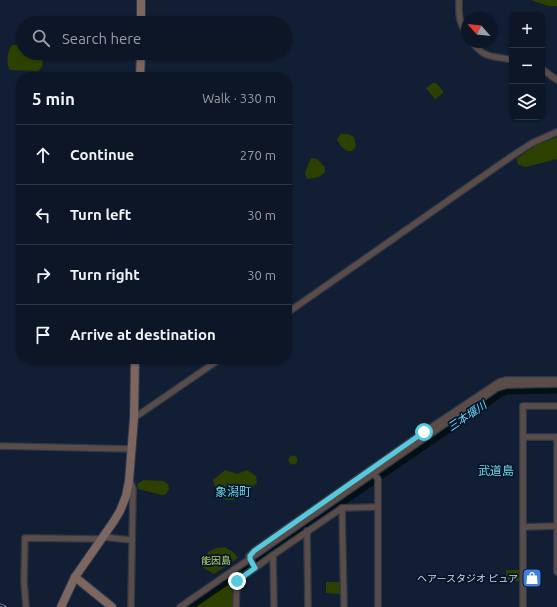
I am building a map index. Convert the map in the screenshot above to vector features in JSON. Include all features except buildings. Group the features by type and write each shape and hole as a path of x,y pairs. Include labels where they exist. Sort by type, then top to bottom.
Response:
{"street":[{"path":"141,0 141,16"},
{"path":"459,0 459,17 461,25"},
{"path":"476,48 485,55 509,59"},
{"path":"140,72 141,60"},
{"path":"545,71 557,80"},
{"path":"292,310 512,156 532,143 557,132"},
{"path":"61,607 75,577 120,511 126,496 132,449 135,364"},
{"path":"134,418 213,364"},
{"path":"255,568 250,560 250,556 254,551 424,432 499,382 506,380 557,380"},
{"path":"180,607 497,388 507,385 557,384"},
{"path":"524,607 523,406 557,406"},
{"path":"523,437 557,437 557,572"},
{"path":"0,446 132,449"},
{"path":"373,473 378,479 378,607"},
{"path":"129,481 132,489 131,607"},
{"path":"236,607 237,581 255,568 342,508 377,507"},
{"path":"342,508 344,607"},
{"path":"523,526 557,526"},
{"path":"308,531 308,607"},
{"path":"26,607 24,582 25,538 103,538 132,540"},
{"path":"273,556 274,607"},
{"path":"75,577 112,607"}],"green space":[{"path":"531,0 557,0 557,6 548,6"},
{"path":"12,45 16,45 16,60 42,60 43,65 37,71 10,70 8,64 9,51"},
{"path":"433,83 436,83 443,91 443,93 435,99 426,88"},
{"path":"341,134 348,134 354,137 356,146 354,149 348,151 340,145 337,139"},
{"path":"557,137 557,159 526,167 519,165 516,159 536,145"},
{"path":"311,158 317,159 325,167 325,172 319,177 307,179 305,173"},
{"path":"293,455 298,460 293,465 288,460"},
{"path":"225,470 237,474 247,470 256,476 257,483 238,498 227,500 217,491 213,480"},
{"path":"144,480 163,481 168,484 169,489 166,494 162,495 138,489 137,484"},
{"name":"能因島","path":"225,547 233,552 238,558 214,574 202,567 208,552 216,548"},
{"path":"506,570 520,570 520,581 506,581"},
{"path":"234,581 233,607 195,607"},
{"path":"326,582 340,582 340,594 326,593"}],"waterway":[{"name":"三本堰川","path":"188,607 501,392 507,390 557,389"}],"railway":[{"path":"0,605 5,607"}],"place":[{"name":"ヘアースタジオ ピュア","path":"532,578"}],"district":[{"name":"武道島","path":"496,470"},
{"name":"象潟町","path":"233,491"}],"route":[{"path":"237,581 255,568 250,559 250,556 254,551 424,432"}]}
